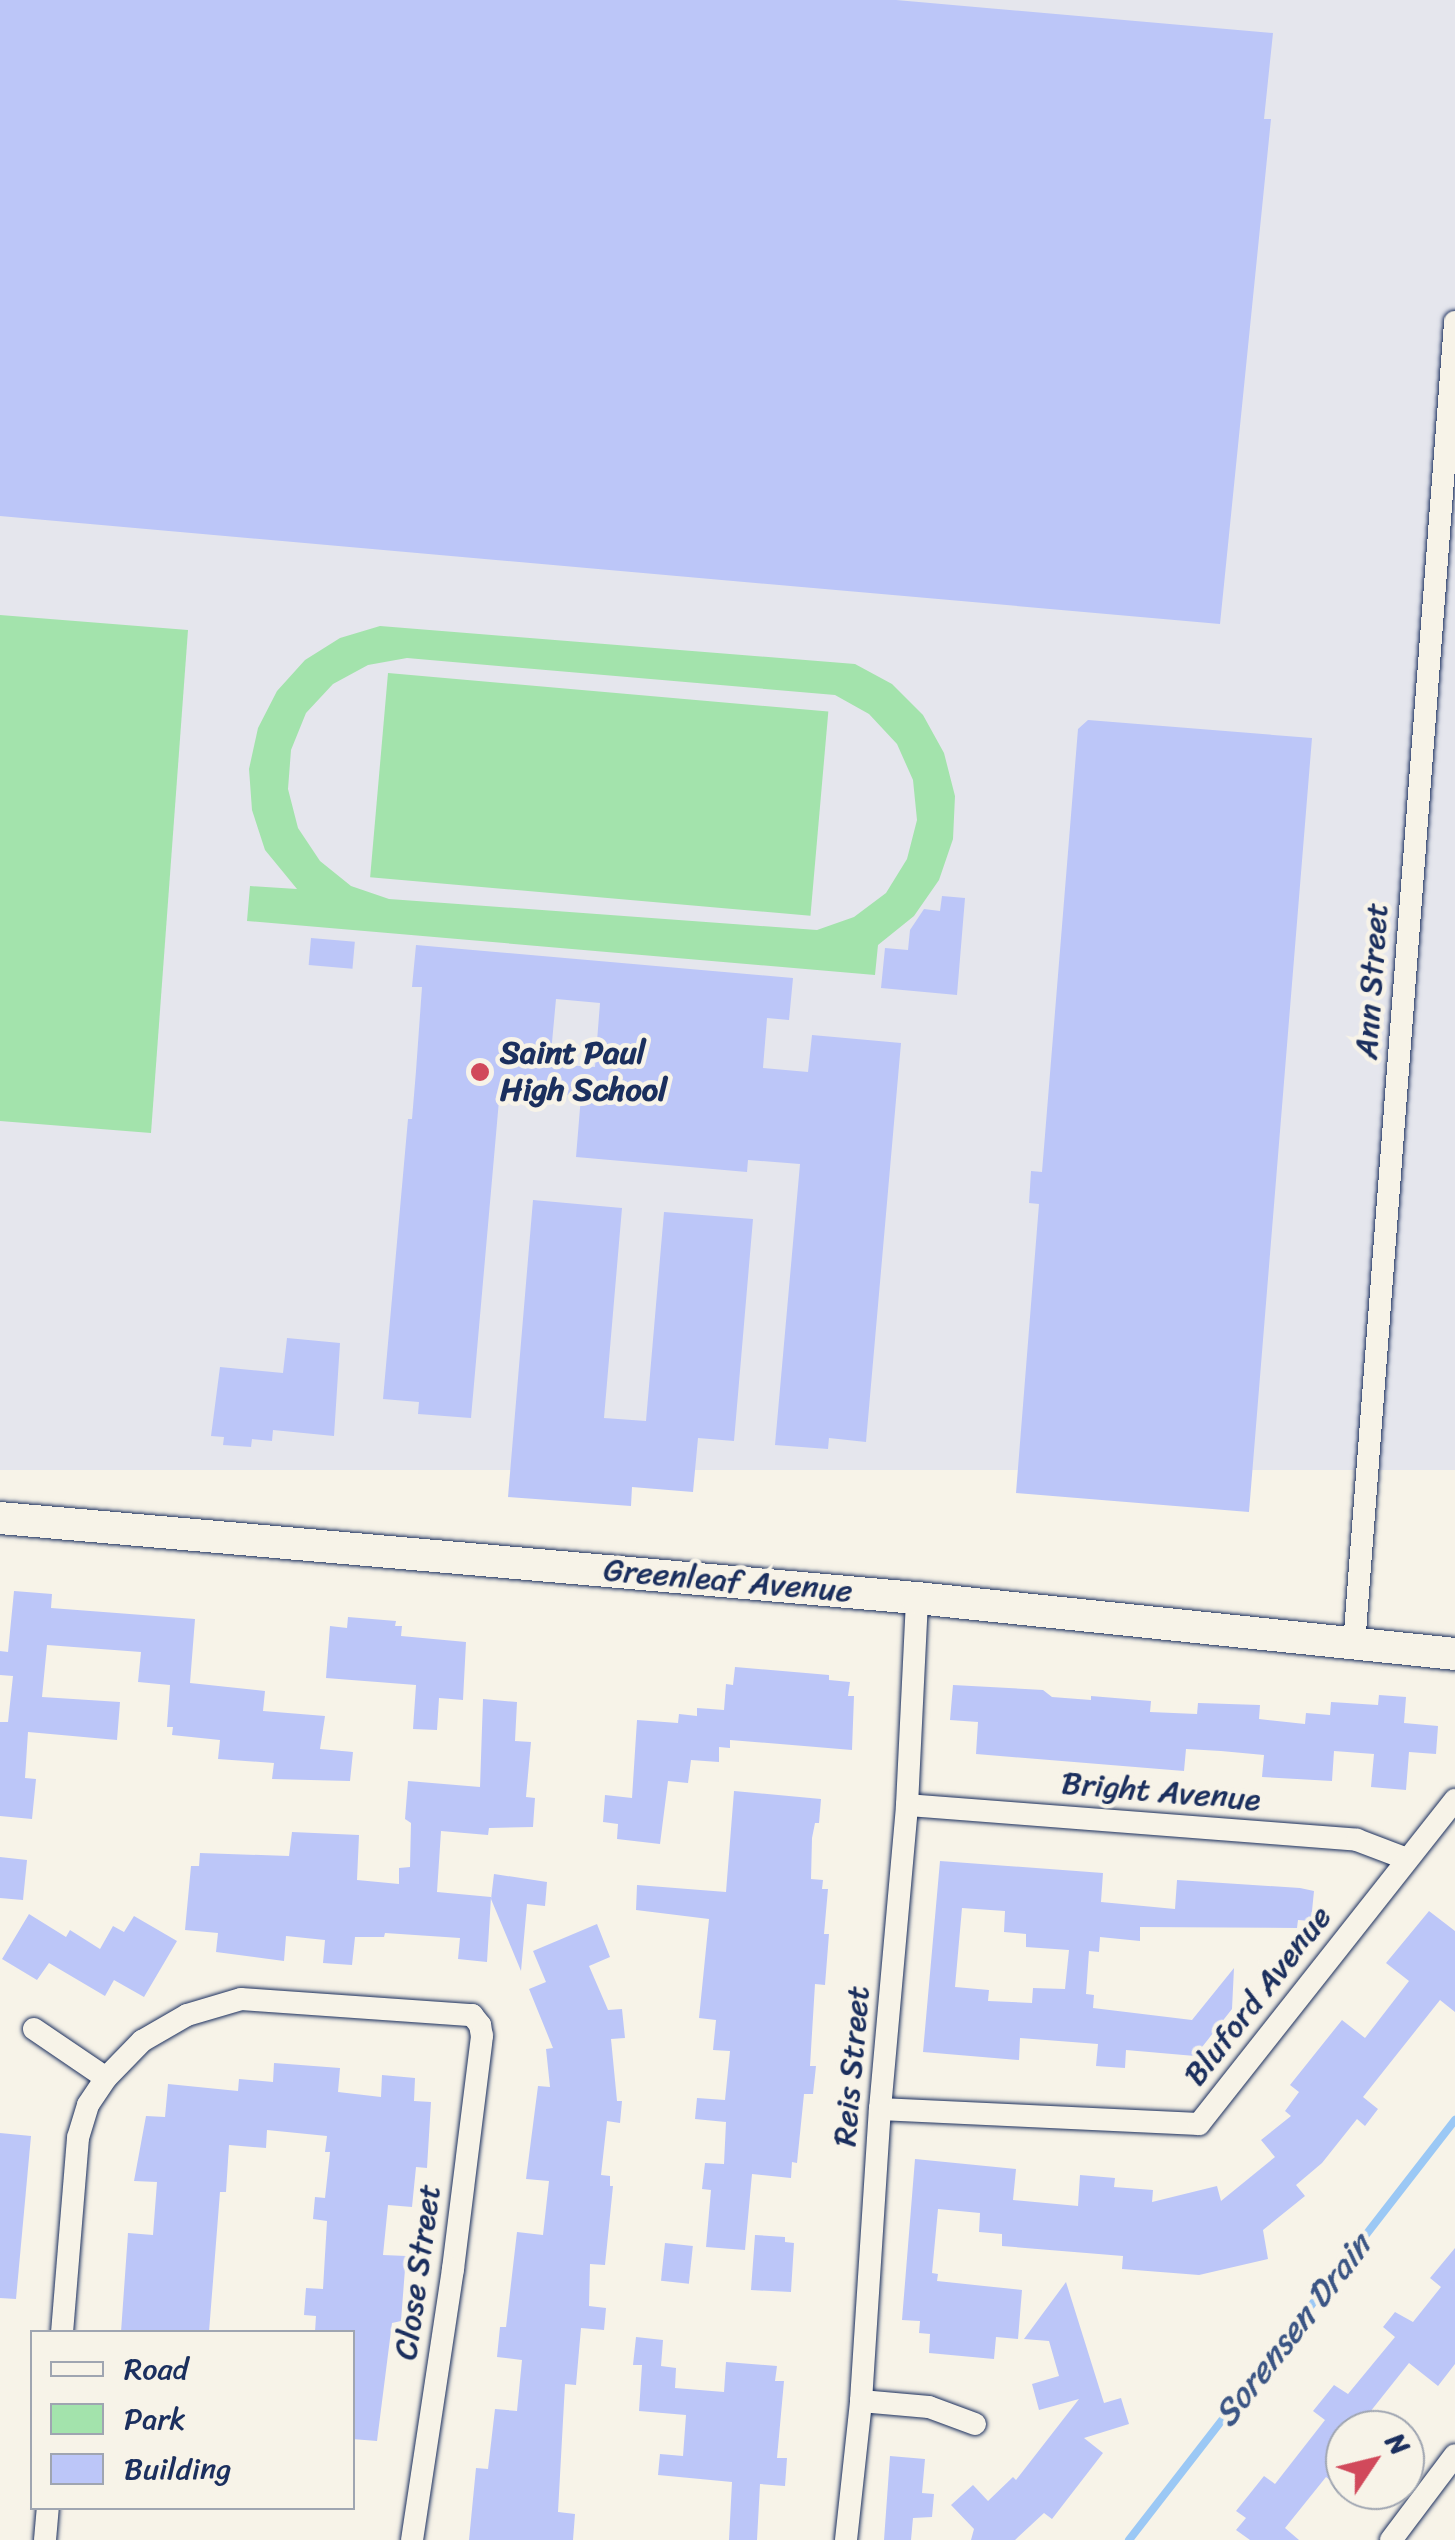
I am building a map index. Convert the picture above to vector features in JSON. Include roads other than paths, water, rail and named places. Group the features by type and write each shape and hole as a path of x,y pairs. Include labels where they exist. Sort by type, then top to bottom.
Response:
{"main road":[{"name":"Greenleaf Avenue","path":"0,1518 916,1598 1455,1654"}],"street":[{"name":"Ann Street","path":"1354,1645 1455,322"},
{"name":"Reis Street","path":"846,2540 862,2401 880,2110 907,1805 916,1598"},
{"name":"Bluford Avenue","path":"880,2110 1199,2124 1455,1800"},
{"name":"Bright Avenue","path":"907,1805 1357,1840 1407,1860"},
{"name":"Close Street","path":"106,2078 142,2041 213,2006 241,2000 472,2015 482,2036 453,2269 412,2540"},
{"path":"34,2028 106,2078 88,2105 78,2138 62,2330"},
{"path":"862,2401 929,2407 975,2424"},
{"path":"1391,2540 1455,2455"},
{"path":"45,2540 48,2510"}],"waterway":[{"name":"Sorensen Drain","path":"1129,2540 1455,2120"}],"place":[{"name":"Saint Paul High School","path":"480,1072"}]}
